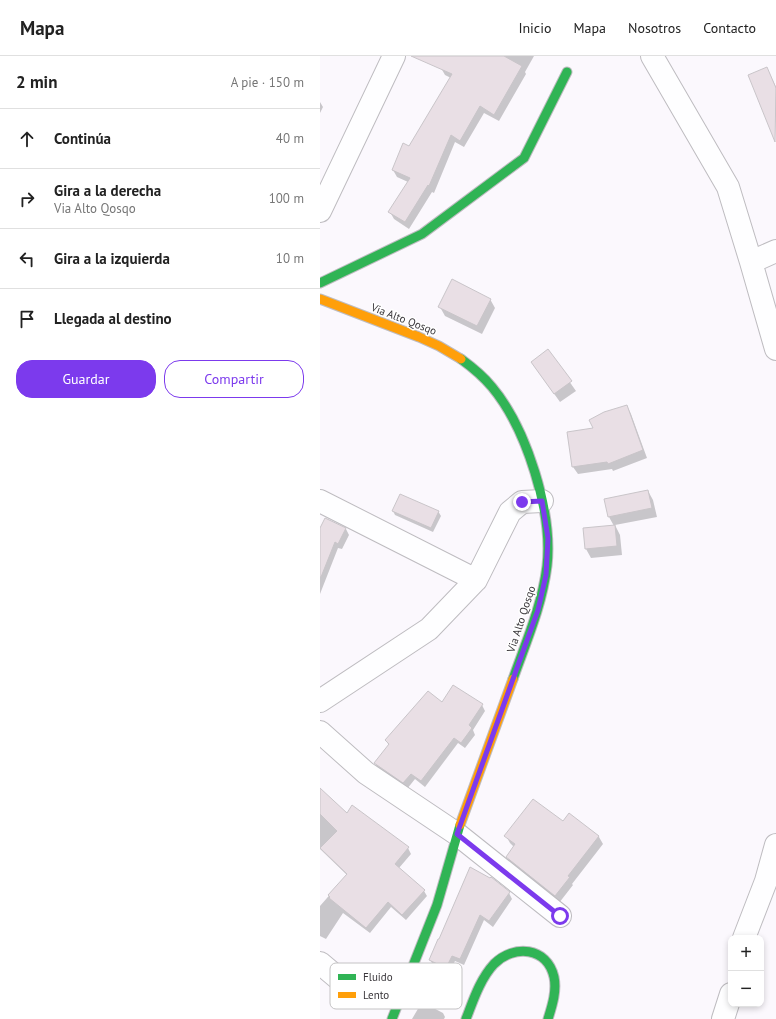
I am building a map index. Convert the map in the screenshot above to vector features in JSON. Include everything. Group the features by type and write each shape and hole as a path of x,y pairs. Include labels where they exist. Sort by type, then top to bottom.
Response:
{"street":[{"path":"320,212 394,56"},
{"path":"652,56 728,187 752,262 776,349"},
{"path":"320,283 422,234 524,158 567,72"},
{"path":"752,262 776,251"},
{"name":"Via Alto Qosqo","path":"320,300 431,341 468,364 488,382 508,409 521,435 532,465 542,501 548,538 546,575 538,610 457,834 437,904 413,963"},
{"path":"320,501 476,580"},
{"path":"320,701 429,629 476,580 510,512 522,502 542,501"},
{"path":"320,732 366,773 457,834 560,916"},
{"path":"745,935 766,881 776,845"},
{"path":"466,1019 479,988 494,964 510,952 524,950 538,953 547,959 554,976 554,999 548,1019"},
{"path":"320,963 330,971"},
{"path":"723,1019 728,1003"},
{"name":"Via Alto Qosqo","path":"392,1019 395,1009"}],"building":[{"path":"411,56 504,56 522,66 494,115 480,106 460,141 451,135 429,186 428,185 405,222 388,212 410,178 392,170 403,143 409,146 452,74"},
{"path":"767,67 776,88 775,142 748,75"},
{"path":"452,279 491,299 477,326 438,307"},
{"path":"548,349 572,381 554,394 531,362"},
{"path":"627,405 643,450 608,464 607,462 572,467 567,432 593,428 589,420 604,412"},
{"path":"648,490 652,508 608,517 604,499"},
{"path":"400,494 439,511 431,528 392,511"},
{"path":"325,518 346,528 338,544 335,542 320,577 320,528"},
{"path":"615,525 617,546 585,549 583,528"},
{"path":"453,685 483,704 469,725 472,728 461,743 454,738 421,781 411,774 403,783 374,763 389,744 385,740 428,691 442,702"},
{"path":"320,788 347,813 352,805 409,847 395,864 425,890 402,915 388,902 366,928 329,898 330,897 328,895 347,874 320,848 337,831 320,814"},
{"path":"533,799 563,821 569,813 599,836 568,876 570,877 555,896 506,857 515,844 504,836"},
{"path":"470,867 490,878 491,877 510,892 489,921 480,915 460,959 452,956 448,963 435,963 429,960"}],"traffic: fast":[{"path":"320,283 422,234 524,158 567,72"},
{"path":"461,359 485,379 492,387 505,405 516,425 535,472 546,522 548,545 545,581 533,624 513,679"},
{"path":"414,963 437,905 460,825"},
{"path":"466,1019 477,990 489,970 502,958 511,953 520,951 537,954 550,967 554,977 555,988 554,998 548,1019"},
{"path":"392,1019 396,1009"}],"traffic: slow":[{"path":"320,299 419,337 439,346 461,359"},
{"path":"460,825 513,679"}],"route":[{"path":"522,502 542,501 548,538 546,575 538,610 457,834 560,916"}]}
